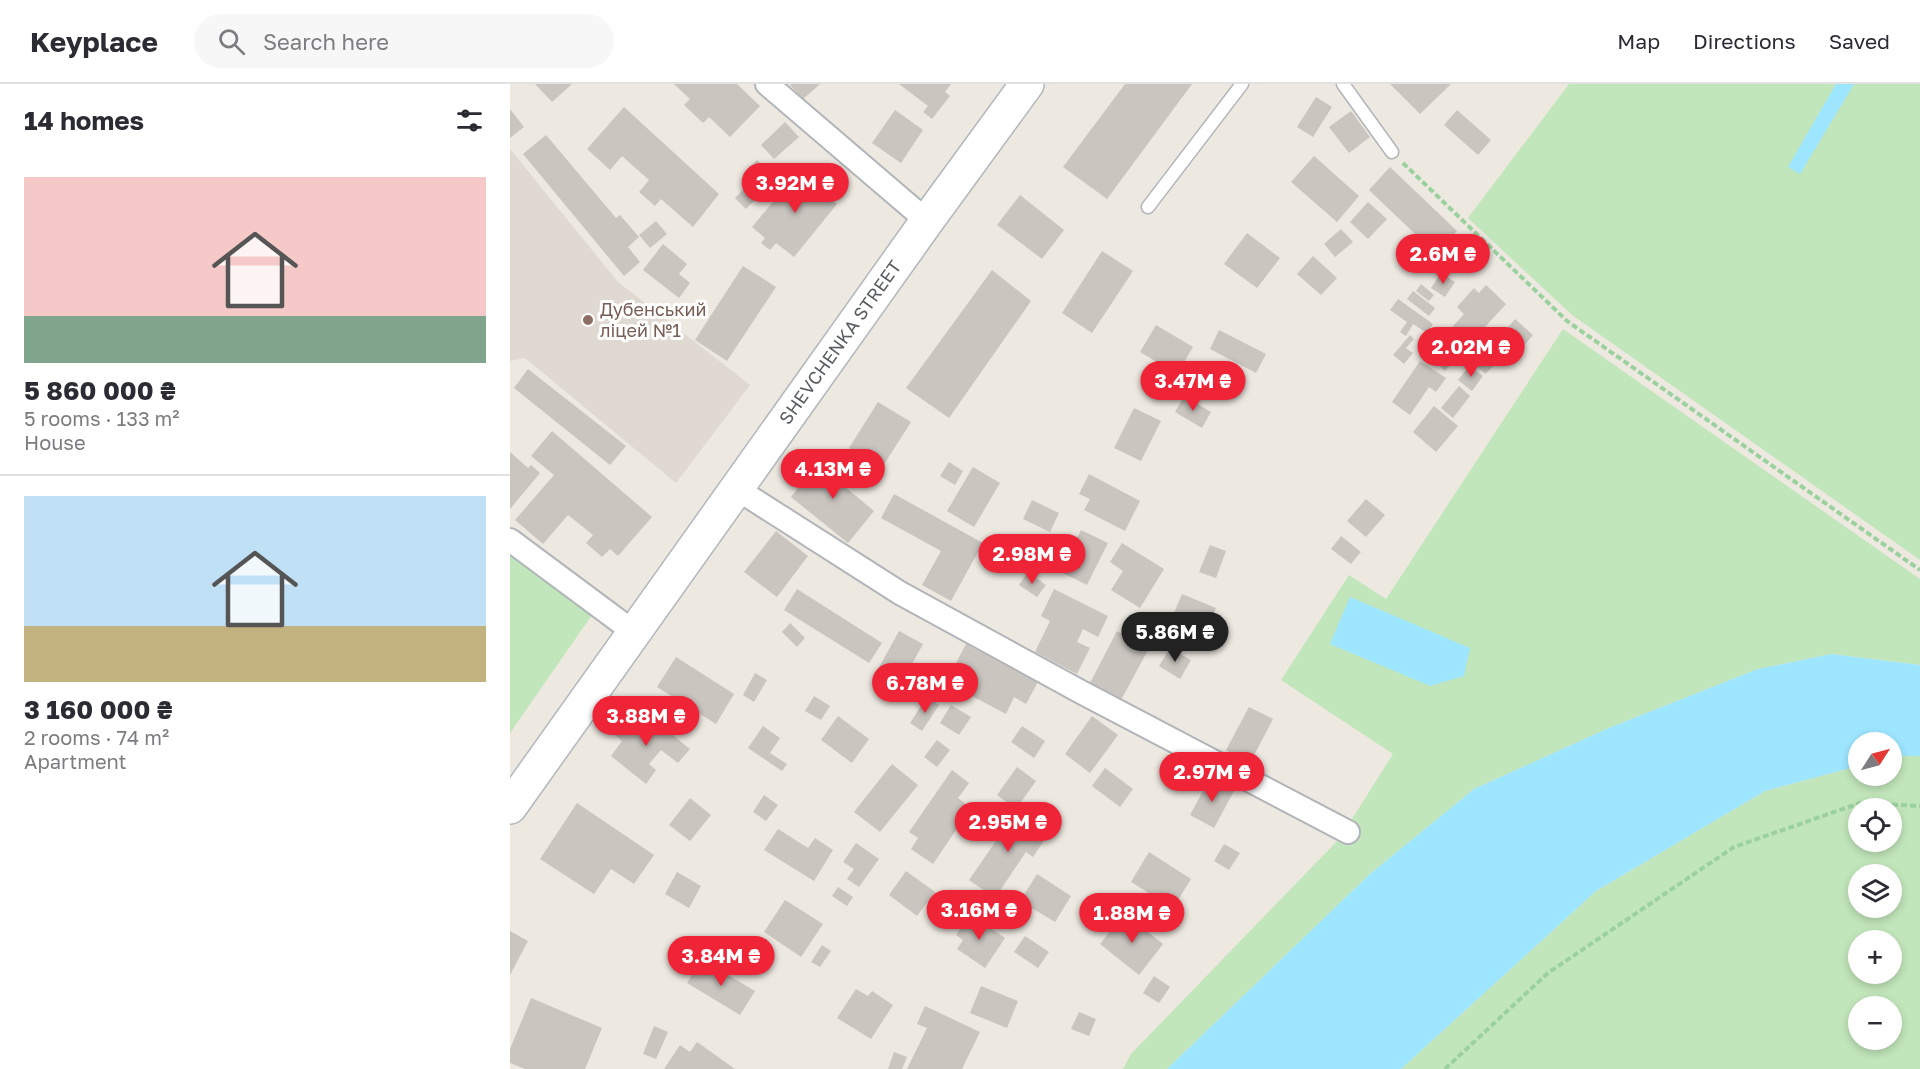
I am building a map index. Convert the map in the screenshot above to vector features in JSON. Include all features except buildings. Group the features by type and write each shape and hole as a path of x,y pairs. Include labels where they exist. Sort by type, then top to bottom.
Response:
{"main road":[{"name":"SHEVCHENKA STREET","path":"510,807 1027,84"}],"street":[{"path":"767,84 927,221"},
{"path":"737,489 900,593 1081,692 1348,832"},
{"path":"510,540 635,633"}],"lane":[{"path":"1148,207 1242,84"},
{"path":"1343,84 1392,152"}],"path":[{"path":"1392,152 1567,321 1920,570"},
{"path":"1445,1069 1548,973 1734,846 1860,803 1920,806"}],"shaded area":[{"name":"Дубенський ліцей №1","path":"510,149 618,282 750,385 676,483 525,358 510,361"}],"green space":[{"path":"1569,84 1920,84 1920,560 1572,315 1468,218"},
{"path":"1563,329 1920,579 1920,665 1831,654 1758,669 1611,727 1474,789 1370,874 1167,1069 1123,1069 1131,1054 1340,838 1393,754 1281,680 1349,575 1386,599"},
{"path":"510,554 592,615 510,733"},
{"path":"1902,756 1920,756 1920,1069 1401,1069 1596,891 1765,791 1848,769 1848,786 1902,786"}],"water":[{"path":"1836,84 1854,84 1800,174 1788,167"},
{"path":"1350,597 1470,648 1464,676 1430,686 1330,644"},
{"path":"1831,654 1920,665 1920,756 1902,756 1902,732 1848,732 1848,769 1765,791 1596,891 1401,1069 1167,1069 1370,874 1474,789 1611,727 1758,669"}],"place":[{"name":"Дубенський ліцей №1","path":"588,320"}]}
